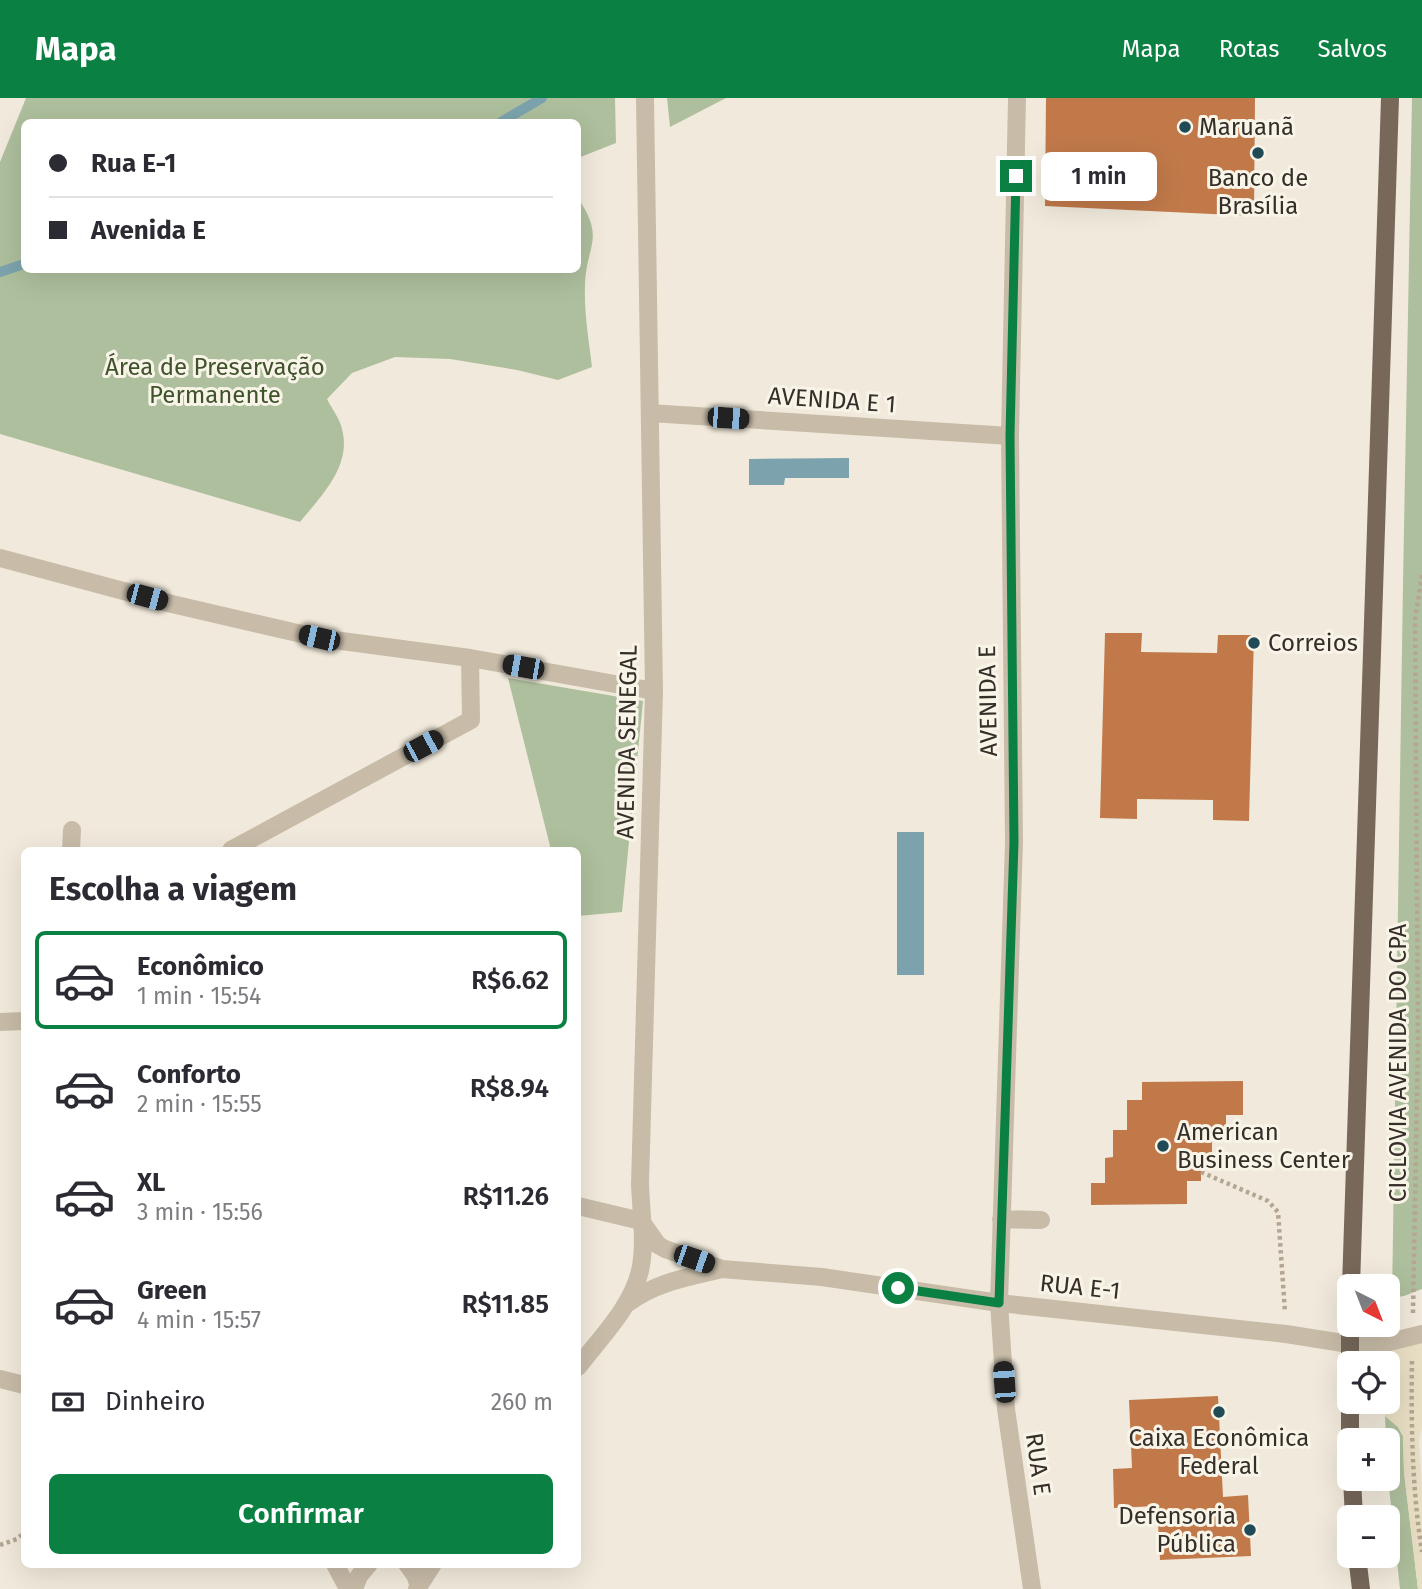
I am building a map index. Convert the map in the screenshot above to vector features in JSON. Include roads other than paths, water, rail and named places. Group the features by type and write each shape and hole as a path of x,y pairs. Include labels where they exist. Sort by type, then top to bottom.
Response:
{"main road":[{"path":"1351,1274 1390,98"},
{"path":"1349,1337 1349,1351"},
{"path":"1358,1568 1361,1589"}],"street":[{"name":"AVENIDA SENEGAL","path":"581,1363 625,1305 640,1267 654,691 645,98"},
{"name":"AVENIDA E","path":"999,1303 1014,842 1010,436 1017,98"},
{"name":"AVENIDA E 1","path":"650,413 1010,436"},
{"path":"0,558 172,604 319,638 470,658 654,691"},
{"path":"237,847 471,720 470,658"},
{"path":"71,847 72,830"},
{"path":"0,1022 21,1021"},
{"path":"581,1207 641,1221"},
{"path":"1001,1219 1041,1220"},
{"name":"RUA E-1","path":"641,1221 658,1245 722,1269 822,1277 999,1303 1286,1334 1349,1344 1377,1345 1417,1335"},
{"name":"RUA E-1","path":"625,1305 647,1290 664,1283 722,1269"},
{"name":"RUA E","path":"999,1303 1006,1409 1032,1589"},
{"path":"0,1379 21,1384"},
{"path":"337,1568 348,1589"},
{"path":"354,1589 366,1568"},
{"path":"410,1568 418,1588"},
{"path":"418,1588 430,1568"}],"water":[{"path":"849,458 849,478 785,478 784,485 749,485 749,459"},
{"path":"897,832 924,832 924,975 897,975"}],"waterway":[{"path":"506,119 542,98"},
{"path":"0,272 21,265"}],"place":[{"name":"Maruanã","path":"1185,127"},
{"name":"Banco de Brasília","path":"1258,153"},
{"name":"Correios","path":"1254,643"},
{"name":"American Business Center","path":"1163,1146"},
{"name":"Caixa Econômica Federal","path":"1219,1412"},
{"name":"Defensoria Pública","path":"1250,1530"}],"park label":[{"name":"Área de Preservação Permanente","path":"215,381"}]}
